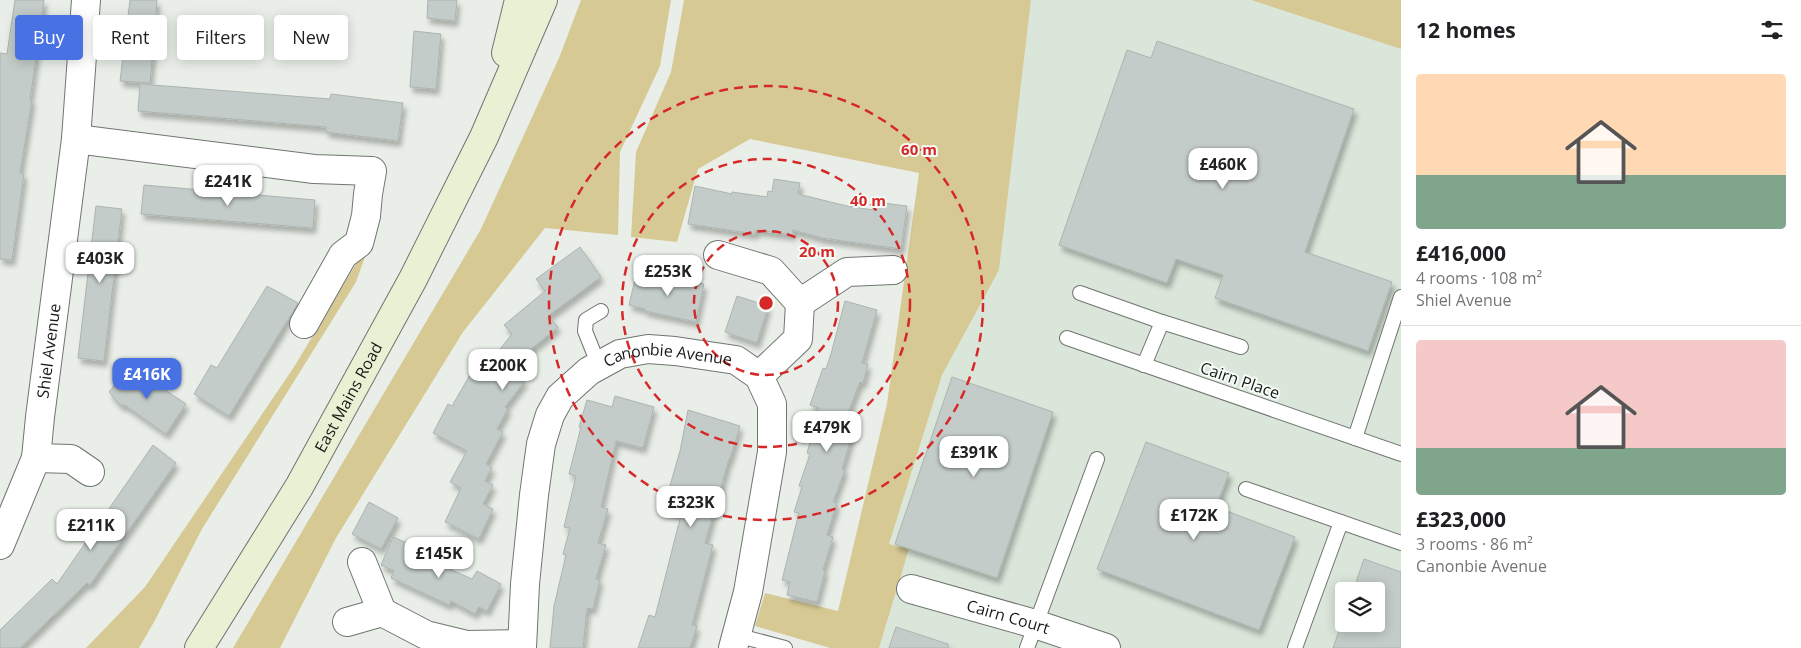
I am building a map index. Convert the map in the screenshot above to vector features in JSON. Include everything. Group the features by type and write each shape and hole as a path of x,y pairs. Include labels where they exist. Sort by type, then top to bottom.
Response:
{"main road":[{"name":"East Mains Road","path":"484,137 519,0"},
{"name":"East Mains Road","path":"199,648 299,487 413,279 484,137 543,0"}],"street":[{"name":"Shiel Avenue","path":"0,545 36,458 76,139 86,0"},
{"path":"76,139 314,169 372,171 366,216 359,243 343,255 304,324"},
{"path":"718,255 771,271 800,303 798,339 759,376 772,404 772,452 748,592 735,642"},
{"path":"800,303 847,272 893,270"},
{"name":"Canonbie Avenue","path":"522,646 525,584 541,444 550,415 560,397 590,371 620,354 648,349 736,360 759,376"},
{"path":"36,458 71,459 90,472"},
{"path":"362,562 382,612 426,635 467,644 522,646"},
{"name":"Cairn Court","path":"911,589 1031,636 1106,648"},
{"path":"347,622 382,612"}],"lane":[{"path":"1080,293 1241,347"},
{"path":"1355,438 1401,297"},
{"path":"599,366 585,330 586,320 601,311"},
{"path":"1144,365 1162,322"},
{"name":"Cairn Place","path":"1067,338 1401,454"},
{"path":"1031,636 1097,459"},
{"path":"1246,489 1401,543"},
{"path":"1295,648 1341,522"},
{"path":"735,642 785,648"}],"shaded area":[{"path":"581,0 671,0 660,66 620,152 618,235 545,228 463,332 336,538 280,648 233,648 481,229 559,58"},
{"path":"684,0 1031,0 999,270 942,375 889,544 909,549 879,648 830,648 755,626 765,593 838,611 887,404 919,173 750,139 698,169 677,242 631,237 636,152 671,72"},
{"path":"1031,0 1251,0 1401,49 1401,648 879,648 909,549 889,544 942,375 999,270"},
{"path":"1251,0 1401,0 1401,49"},
{"path":"372,237 356,282 202,529 139,648 86,648 145,587 294,367"}],"building":[{"path":"15,0 44,0 42,15 15,15 15,60 36,60 30,100 32,100 20,173 24,174 12,260 0,259 0,53 7,54"},
{"path":"130,0 157,0 156,15 128,15"},
{"path":"428,0 457,0 455,21 427,18"},
{"path":"414,31 441,34 436,89 410,87"},
{"path":"1157,41 1354,109 1305,252 1392,282 1368,351 1215,298 1223,275 1176,259 1167,283 1059,245 1127,50 1151,58"},
{"path":"123,60 152,60 150,83 120,81"},
{"path":"140,84 330,99 331,94 403,103 398,141 326,132 326,127 138,111"},
{"path":"774,179 800,183 798,194 847,206 874,210 875,202 907,206 901,249 822,238 793,230 793,235 756,230 755,234 688,224 695,186 732,194 732,192 767,197 768,191 772,192"},
{"path":"144,185 315,200 313,228 141,214"},
{"path":"96,206 122,209 104,361 78,358"},
{"path":"580,247 601,277 548,316 558,327 519,359 525,364 517,375 525,381 505,407 508,409 497,429 503,432 486,464 492,468 485,481 493,485 483,504 493,509 479,539 445,522 461,488 450,482 467,451 433,433 448,404 452,406 471,373 478,377 512,334 504,325 545,291 536,279"},
{"path":"636,275 673,283 674,278 704,284 696,322 645,311 645,309 629,305"},
{"path":"267,286 298,303 229,416 194,394 211,365 217,368"},
{"path":"737,296 768,306 757,343 725,332"},
{"path":"845,301 877,310 862,363 868,364 863,383 860,382 841,431 852,435 842,469 845,470 833,502 837,503 827,535 833,537 823,570 825,571 817,602 787,595 790,582 782,580 799,513 794,512 802,487 799,486 810,454 807,453 817,418 815,417 819,408 810,405 823,368 826,369"},
{"path":"129,366 186,404 166,434 126,406 120,405 109,392"},
{"path":"952,377 1053,412 997,578 895,544"},
{"path":"615,396 654,407 643,448 616,441 601,507 608,509 598,543 606,545 596,579 600,579 593,609 587,608 583,648 550,648 554,606 566,555 563,554 570,528 564,527 576,476 569,474 581,427 579,427 587,400 612,407"},
{"path":"688,410 740,426 705,543 713,545 692,625 697,626 690,648 638,648 649,615 655,617 681,515 663,510 680,451"},
{"path":"1146,442 1229,473 1216,507 1295,537 1259,630 1097,569"},
{"path":"153,445 176,463 90,585 87,583 20,648 0,648 0,630 52,579 57,584"},
{"path":"369,502 398,518 381,549 352,534"},
{"path":"393,537 419,548 416,554 472,579 477,571 501,584 487,611 479,607 475,614 451,601 449,605 391,578 394,571 381,565"},
{"path":"1364,559 1401,572 1401,648 1333,648 1339,632 1385,632 1385,582 1356,582"},
{"path":"896,627 948,644 948,648 889,648"}]}
